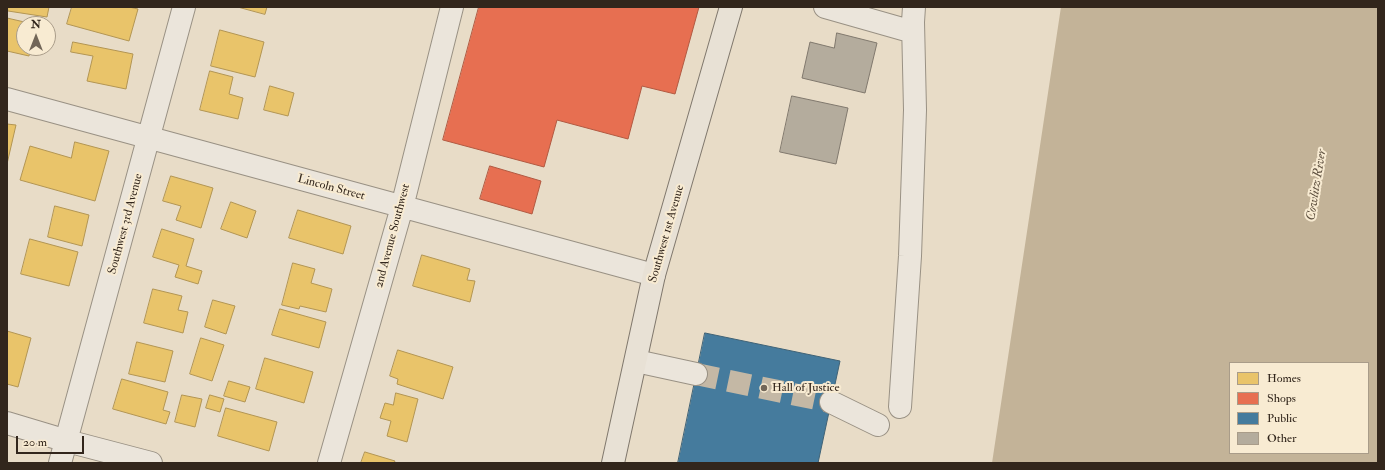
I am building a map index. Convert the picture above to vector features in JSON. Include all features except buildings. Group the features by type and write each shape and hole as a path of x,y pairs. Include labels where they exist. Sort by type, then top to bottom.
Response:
{"main road":[{"name":"Southwest 1st Avenue","path":"613,463 654,275 731,7"}],"street":[{"name":"Southwest 3rd Avenue","path":"60,463 184,7"},
{"name":"2nd Avenue Southwest","path":"329,463 402,207 452,7"},
{"path":"825,7 913,32"},
{"path":"900,407 910,256 915,110 913,32 914,7"},
{"name":"Lincoln Street","path":"7,99 149,139 654,275"},
{"path":"636,361 696,374"},
{"path":"831,402 878,426"},
{"path":"7,424 151,463"}],"water":[{"name":"Cowlitz River","path":"1061,7 1378,7 1378,463 992,463"}],"tunnel":[{"path":"696,374 831,402"}],"place":[{"name":"Hall of Justice","path":"764,388"}]}
